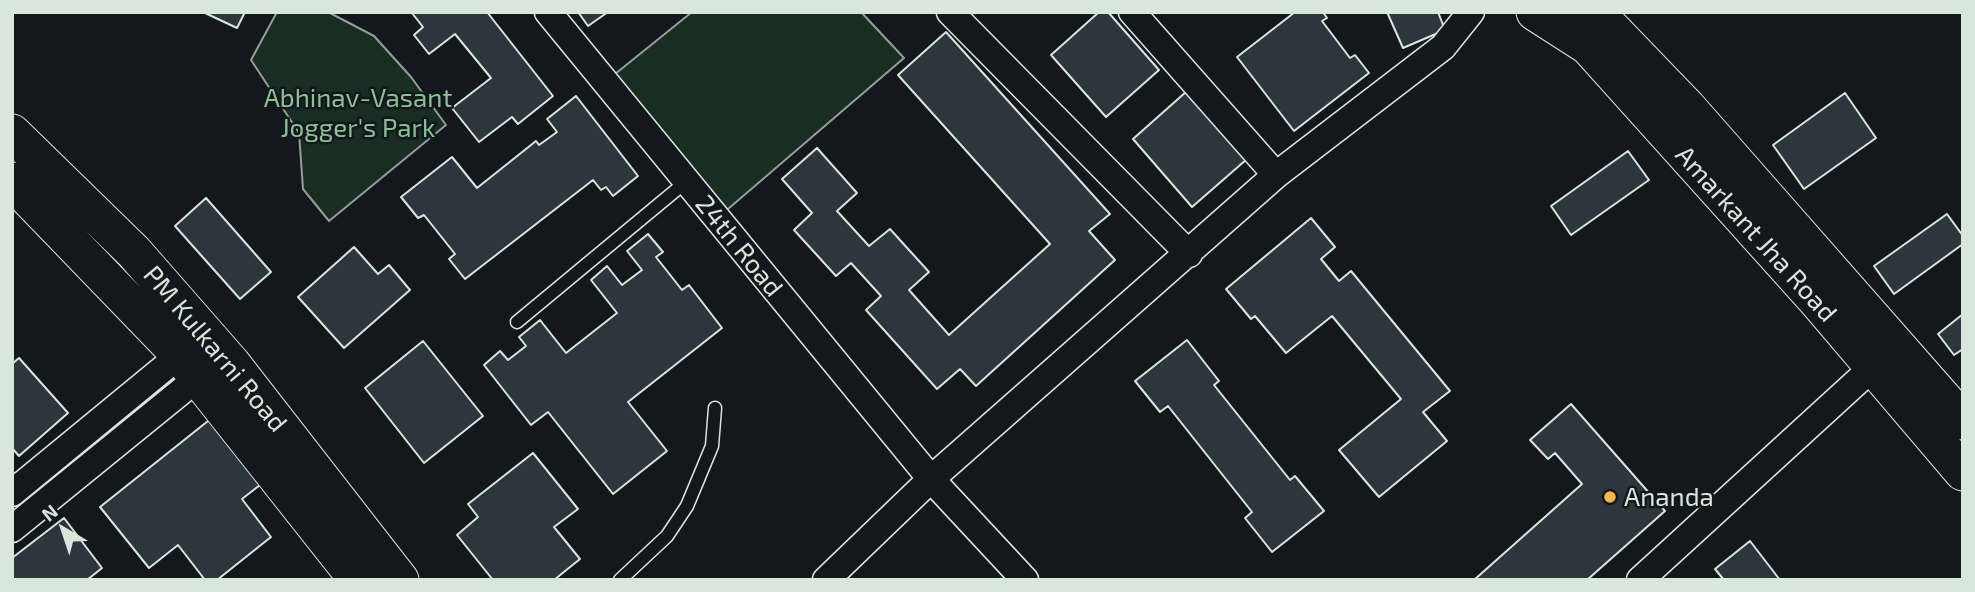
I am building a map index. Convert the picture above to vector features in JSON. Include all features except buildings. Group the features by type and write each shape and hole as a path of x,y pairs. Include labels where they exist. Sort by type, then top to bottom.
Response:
{"street":[{"name":"24th Road","path":"548,12 931,479 1024,580"},
{"path":"950,12 1189,254"},
{"path":"1132,12 1276,175"},
{"path":"826,580 931,479 1276,175 1443,47 1471,12"},
{"name":"Amarkant Jha Road","path":"1535,12 1600,24 1696,118 1957,448"},
{"name":"Amarkant Jha Road","path":"1600,24 1872,368 1957,448"},
{"name":"PM Kulkarni Road","path":"12,133 134,252 202,356 358,580"},
{"name":"PM Kulkarni Road","path":"12,181 202,356 400,580"},
{"path":"12,493 202,356"},
{"path":"12,529 202,356"},
{"path":"1640,580 1872,368"}],"lane":[{"path":"517,322 687,181"},
{"path":"620,580 667,536 687,506 712,446 715,408"}],"green space":[{"name":"Abhinav-Vasant Jogger's Park","path":"277,12 328,12 374,36 411,77 446,125 329,221 303,189 299,133 251,60"},
{"path":"692,12 861,12 904,58 721,215 615,74"}],"place":[{"name":"Ananda","path":"1610,497"}]}
